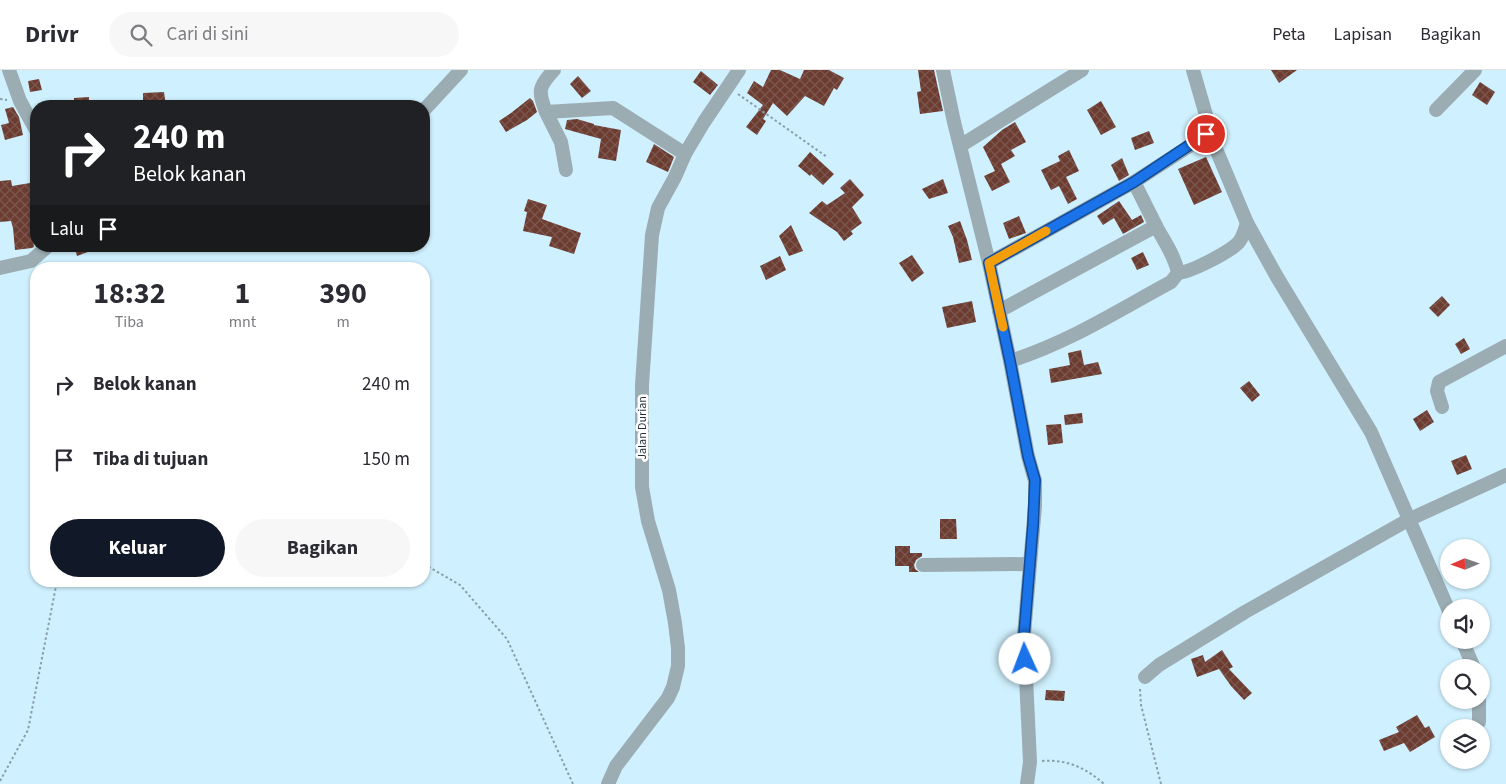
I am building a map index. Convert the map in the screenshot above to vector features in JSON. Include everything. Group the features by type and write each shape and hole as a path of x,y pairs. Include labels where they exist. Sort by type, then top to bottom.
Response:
{"street":[{"path":"9,70 20,101 30,119"},
{"path":"430,104 461,70"},
{"path":"554,70 543,82 540,90 546,112 561,142 566,170"},
{"path":"943,70 989,263 1028,456 1035,480 1024,635 1030,762 1026,784"},
{"path":"960,146 1082,70"},
{"path":"1192,70 1208,122 1208,130 1247,224 1370,432 1444,599"},
{"path":"1436,110 1475,70"},
{"name":"Jalan Durian","path":"608,784 616,766 668,698 673,688 678,666 676,631 669,590 650,528 642,487 642,385 652,235 658,208 685,154 735,71"},
{"path":"546,112 613,108 685,154"},
{"path":"989,263 1134,182 1191,145 1208,130"},
{"path":"1134,182 1173,256 1178,273"},
{"path":"1010,361 1033,354 1077,334 1172,282 1178,273 1192,269 1221,254 1238,242 1247,224"},
{"path":"999,311 1156,226"},
{"path":"0,268 31,261 41,252"},
{"path":"1442,407 1437,391 1439,382 1506,346"},
{"path":"1145,677 1159,665 1245,612 1408,520 1506,475"},
{"path":"923,565 1030,564"}],"path":[{"path":"727,87 827,158"},
{"path":"430,567 460,584 508,639 573,784"},
{"path":"0,780 28,730 56,587"},
{"path":"1145,677 1140,689 1141,705 1161,784"},
{"path":"1030,762 1056,760 1079,767 1104,784"}],"building":[{"path":"771,70 780,70 800,79 804,70 829,70 844,78 837,90 834,88 824,106 805,96 787,116 773,103 763,119 766,121 757,135 746,127 763,105 747,93 754,81 763,87"},
{"path":"918,70 934,70 943,111 920,114 917,92 921,91"},
{"path":"1271,70 1297,70 1279,83"},
{"path":"701,71 718,85 710,95 693,82"},
{"path":"578,76 591,91 582,98 570,84"},
{"path":"39,79 42,90 30,92 28,81"},
{"path":"1480,82 1495,92 1487,105 1472,95"},
{"path":"164,92 165,100 143,100 143,93"},
{"path":"89,97 89,100 74,100 74,98"},
{"path":"530,98 537,112 506,132 499,121"},
{"path":"1101,101 1116,127 1101,135 1087,110"},
{"path":"13,107 19,117 23,135 5,140 1,125 9,123 5,109"},
{"path":"577,119 594,125 621,130 616,161 598,158 601,139 565,129 567,120"},
{"path":"1015,122 1026,142 1011,150 1015,156 1001,164 1010,182 992,191 984,176 995,171 983,147 1002,130"},
{"path":"1149,131 1154,143 1135,150 1131,138"},
{"path":"654,144 674,157 668,172 646,162"},
{"path":"1069,150 1079,171 1066,177 1077,199 1068,204 1059,186 1051,190 1041,170 1060,161 1058,156"},
{"path":"810,152 834,174 823,185 798,166"},
{"path":"1206,157 1222,192 1194,205 1178,169"},
{"path":"1122,158 1129,175 1119,181 1111,165"},
{"path":"850,179 864,195 852,207 862,223 851,231 853,234 844,241 837,232 809,213 822,201 827,205 845,193 840,188"},
{"path":"943,179 948,193 929,199 922,189"},
{"path":"11,180 12,186 30,183 30,248 15,250 11,221 0,222 0,181"},
{"path":"528,199 547,205 542,219 581,233 574,254 549,246 552,237 523,231 527,212 524,211"},
{"path":"1119,201 1132,220 1141,215 1144,222 1123,234 1114,218 1103,225 1097,216"},
{"path":"1019,216 1026,233 1009,239 1003,223"},
{"path":"960,221 972,260 959,263 953,237 948,226"},
{"path":"791,225 803,251 789,256 779,236"},
{"path":"76,252 88,252 77,256"},
{"path":"1143,252 1149,265 1137,270 1131,258"},
{"path":"912,255 924,273 912,282 899,263"},
{"path":"780,256 786,270 766,280 760,266"},
{"path":"1442,296 1450,305 1438,317 1429,308"},
{"path":"972,301 976,322 947,328 942,307"},
{"path":"1464,338 1470,349 1461,354 1455,344"},
{"path":"1081,350 1084,365 1098,362 1102,374 1051,383 1049,369 1070,365 1068,353"},
{"path":"1249,381 1260,395 1252,402 1240,388"},
{"path":"1427,410 1434,422 1420,431 1413,419"},
{"path":"1082,413 1083,423 1065,425 1064,415"},
{"path":"1061,424 1063,443 1048,445 1046,425"},
{"path":"1466,455 1472,469 1457,475 1451,461"},
{"path":"940,519 956,519 957,539 940,539"},
{"path":"895,546 910,546 910,553 922,553 922,556 916,560 914,565 915,569 919,572 909,572 909,566 895,566"},
{"path":"1222,650 1233,667 1229,669 1252,693 1244,700 1219,669 1197,677 1191,659 1203,655 1205,662"},
{"path":"1046,690 1065,691 1064,701 1045,700"},
{"path":"1417,715 1425,728 1429,726 1435,737 1410,752 1404,743 1384,751 1379,740 1399,732 1396,727"}],"slow traffic":[{"path":"1003,327 989,263 1046,231"}],"route":[{"path":"1025,659 1024,635 1035,506 1035,480 1028,456 989,263 1134,182 1206,134"}]}
